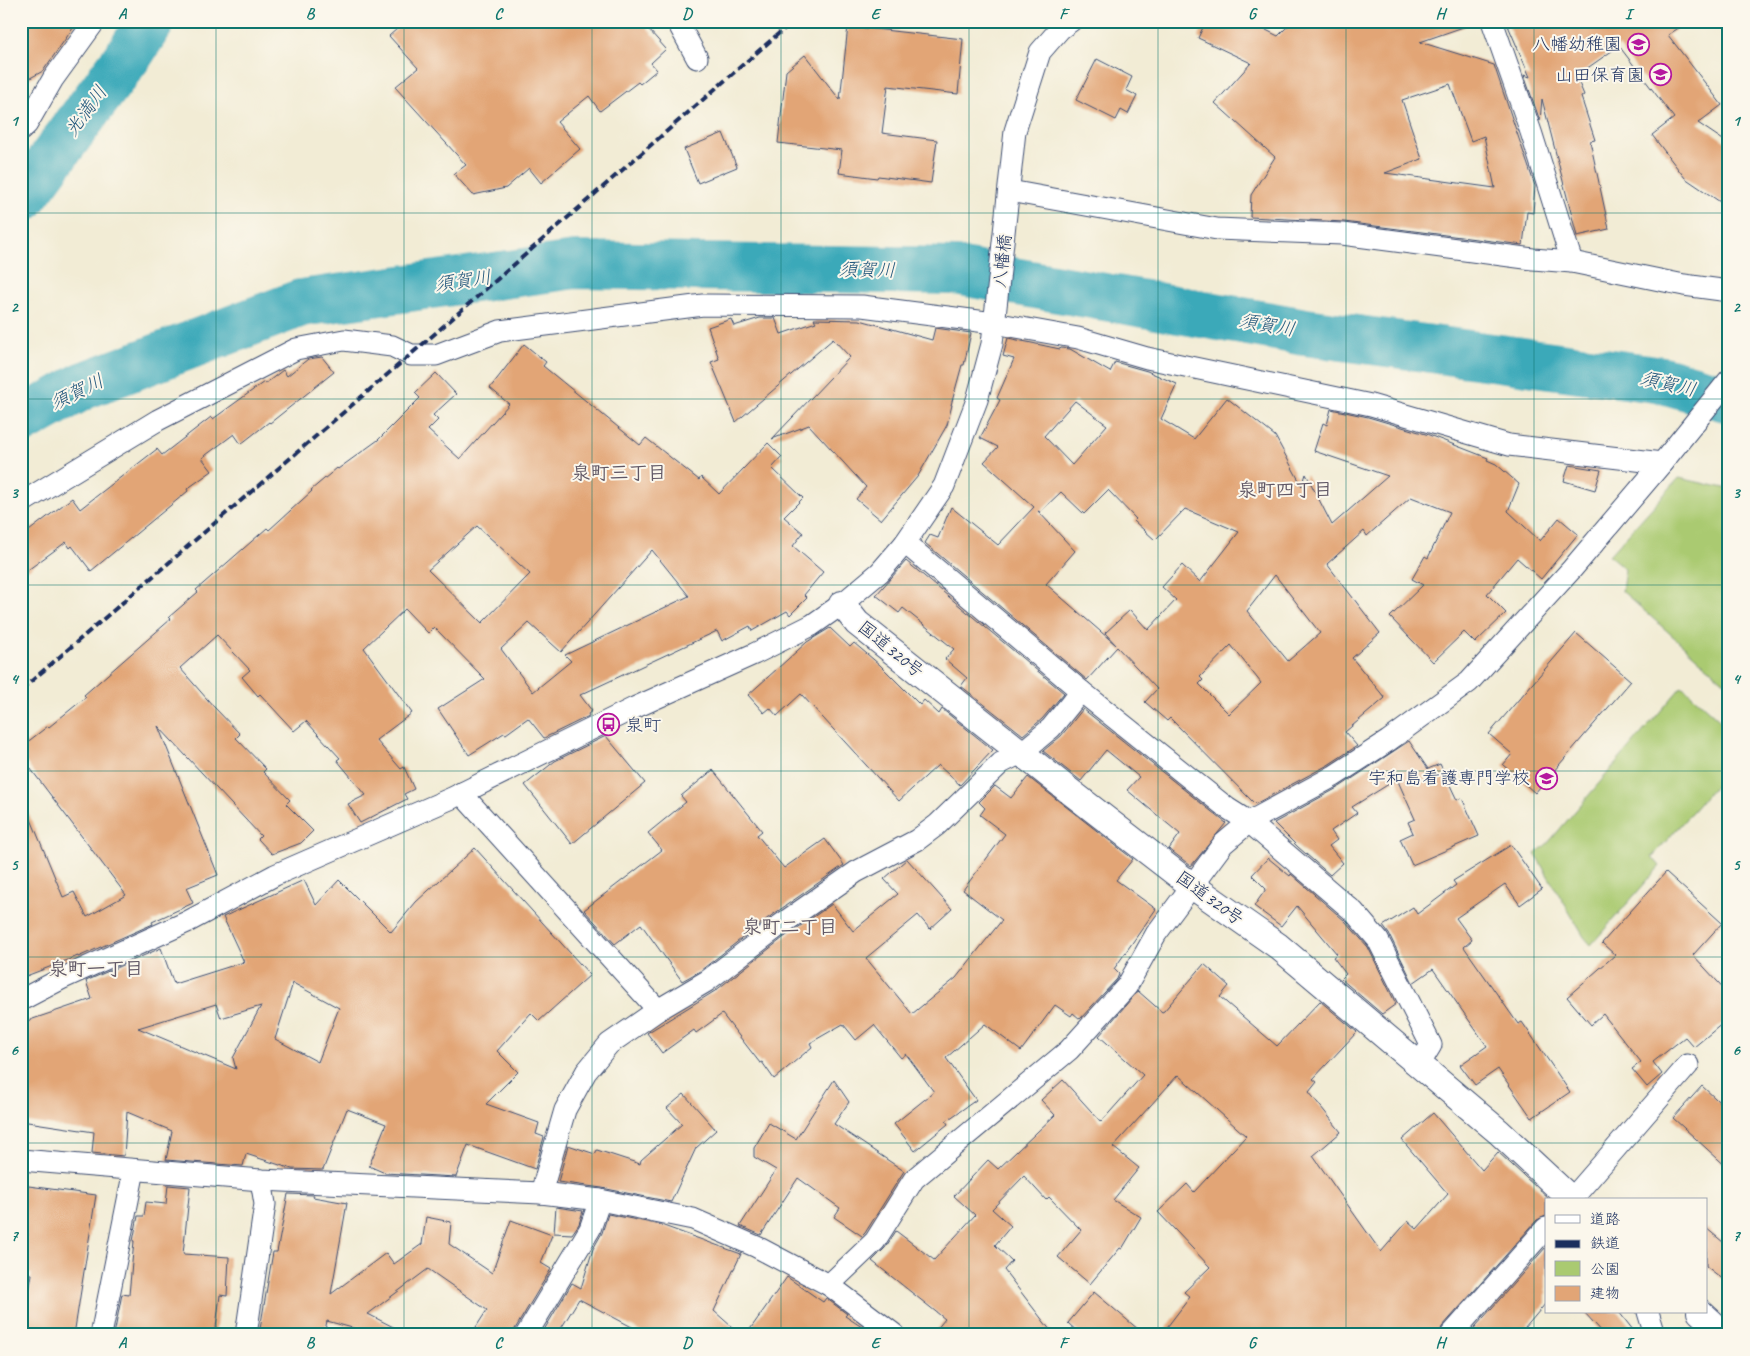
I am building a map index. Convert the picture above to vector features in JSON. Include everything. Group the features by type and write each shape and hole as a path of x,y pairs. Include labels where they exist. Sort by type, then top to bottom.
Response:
{"street":[{"path":"21,130 27,124 53,79 95,21"},
{"path":"677,21 697,58"},
{"name":"八幡橋","path":"24,997 187,922 275,875 373,834 634,708 762,650 812,625 842,604 880,572 905,543 944,486 977,400 992,344 1015,132 1040,52 1060,29 1071,21"},
{"path":"1492,21 1531,132 1572,262"},
{"path":"1010,191 1217,229 1342,234 1533,260 1572,262 1684,285 1729,291"},
{"path":"21,503 158,420 296,349 344,340 392,346 411,355 436,355 500,331 703,305 862,306 996,315 1147,358 1371,405 1509,445 1666,456"},
{"path":"829,1285 875,1241 914,1179 1069,1050 1127,986 1156,934 1222,844 1249,822 1334,776 1388,741 1469,682 1572,570 1729,380"},
{"path":"905,543 1081,691 1227,808 1249,822 1354,912 1378,940 1431,1045 1419,1064"},
{"name":"国道320号","path":"842,604 857,623 1021,753 1192,885 1278,946 1499,1132 1569,1198"},
{"path":"541,1193 564,1110 586,1072 608,1044 658,1010 707,981 776,928 856,872 917,840 937,825 1002,764 1021,753 1051,728 1081,691"},
{"path":"461,793 658,1010"},
{"path":"1573,1198 1688,1065"},
{"path":"21,1160 261,1180 541,1193 600,1200 693,1220 757,1247 829,1285 896,1335"},
{"path":"101,1335 134,1170"},
{"path":"246,1335 265,1204 261,1180"},
{"path":"526,1335 590,1229 600,1200"},
{"path":"1451,1335 1545,1229"},
{"path":"1649,1314 1655,1335"},
{"path":"1702,1314 1725,1335"}],"green space":[{"path":"1679,478 1729,489 1729,686 1622,591 1625,569 1609,555"},
{"path":"1682,686 1729,729 1729,770 1652,857 1660,866 1591,945 1584,937 1535,854 1548,843"}],"building":[{"path":"21,21 78,21 43,71 21,83"},
{"path":"406,21 641,21 666,49 651,63 657,70 600,111 589,96 557,122 580,149 541,183 529,168 506,188 473,195 454,174 466,165 395,87 418,68 389,36"},
{"path":"1206,21 1248,21 1278,36 1293,21 1469,21 1469,25 1420,42 1494,65 1535,186 1533,213 1527,212 1523,245 1344,222 1250,217 1251,195 1275,157 1215,103 1251,63 1198,38","holes":["1450,84 1471,141 1484,136 1495,188 1385,173 1422,159 1402,100"]},
{"path":"1506,21 1689,21 1668,35 1722,105 1698,123 1729,144 1729,208 1685,178 1652,135 1674,118 1619,46 1576,76 1584,95 1581,97 1595,140 1590,141 1609,229 1577,236 1542,99 1540,121 1524,75 1530,77"},
{"path":"848,26 963,39 958,94 888,86 882,133 937,140 931,183 839,173 842,150 778,143 786,71 805,55 840,100"},
{"path":"1097,59 1132,77 1126,90 1137,96 1128,114 1121,110 1116,120 1076,100"},
{"path":"723,133 737,167 698,183 684,149"},
{"path":"760,318 775,318 781,334 816,322 814,319 860,320 932,340 935,328 971,333 947,425 918,476 881,520 856,499 866,487 809,425 772,439 850,357 833,339 736,422 711,362 719,359 708,327 731,319 734,326"},
{"path":"1008,338 1060,349 1070,349 1110,372 1115,362 1147,371 1177,384 1161,419 1194,439 1227,398 1275,436 1302,486 1306,474 1332,525 1388,476 1314,451 1323,423 1327,425 1331,409 1368,417 1429,435 1488,458 1487,460 1496,464 1519,484 1508,511 1540,541 1559,518 1578,534 1541,579 1517,558 1487,594 1506,613 1475,643 1464,632 1433,662 1390,617 1423,585 1412,579 1425,556 1428,558 1450,512 1411,497 1367,536 1364,531 1327,564 1380,633 1352,658 1385,698 1345,732 1357,746 1328,765 1255,804 1170,718 1167,721 1145,702 1157,689 1117,647 1087,680 925,543 930,535 938,538 951,507 998,545 1034,507 984,462 998,447 980,438 1000,400 997,398 1014,359 1003,356","holes":["1075,401 1107,425 1072,465 1044,436","1108,490 1136,519 1134,521 1155,540 1185,509 1239,532 1200,582 1182,565 1162,587 1176,600 1148,630 1130,610 1105,633 1116,645 1046,584 1075,551 1038,511 1040,512 1061,492 1084,514","1275,575 1320,633 1288,661 1247,611","1231,645 1261,683 1229,714 1199,684 1203,680 1200,677"]},
{"path":"524,344 546,362 543,366 640,445 646,438 699,480 701,477 719,494 768,443 782,457 772,468 803,498 784,517 803,533 793,546 823,572 804,595 807,598 790,615 787,611 752,631 750,626 722,641 717,631 580,695 592,711 588,714 589,716 544,738 528,718 506,734 504,733 469,755 438,709 485,679 434,627 428,633 405,609 364,648 412,713 376,740 401,769 404,767 414,789 404,794 407,799 360,823 348,804 366,795 337,760 340,758 306,721 294,731 260,694 258,696 242,677 250,670 217,635 180,668 240,734 236,738 266,769 263,772 290,800 286,804 313,831 301,843 272,854 258,839 261,836 158,726 218,875 186,888 193,903 152,922 153,924 78,957 21,978 21,795 63,897 74,892 87,917 126,895 21,756 21,747 86,697 84,695 171,619 169,617 198,592 196,590 267,528 269,530 311,490 337,468 378,440 420,398 415,393 436,373 456,394 433,415 438,420 428,430 460,459 509,404 490,388","holes":["477,526 530,574 482,623 428,570","652,550 689,596 565,655 571,661 533,692 501,649 529,623 561,652"]},
{"path":"322,357 334,372 241,444 234,434 202,458 212,471 187,489 188,491 91,571 72,546 70,548 66,542 21,575 21,537 72,498 80,509 157,449 162,455 211,417 213,419 283,370 287,376 308,359"},
{"path":"1569,465 1601,470 1595,490 1564,481"},
{"path":"906,561 1064,693 1042,719 1023,735 961,686 967,678 945,659 954,649 903,608 899,613 876,595"},
{"path":"830,628 850,647 854,643 880,665 920,705 924,700 939,714 942,709 993,750 960,785 938,765 899,801 801,694 777,716 770,708 764,713 748,695 807,642"},
{"path":"1576,633 1631,681 1535,793 1503,765 1512,754 1489,734"},
{"path":"1083,709 1226,823 1191,866 1169,849 1180,834 1127,790 1139,777 1106,750 1081,781 1043,751 1061,736"},
{"path":"606,736 645,783 572,844 525,785 555,761"},
{"path":"1409,741 1428,769 1440,764 1457,800 1462,798 1479,836 1412,865 1400,839 1413,833 1408,822 1415,819 1397,779 1352,807 1357,813 1331,831 1337,840 1329,846 1343,863 1330,875 1274,823 1341,786"},
{"path":"713,770 762,831 757,835 784,868 825,839 844,865 768,918 700,971 682,981 641,924 615,944 584,910 662,850 648,833 686,802 681,796"},
{"path":"1028,777 1133,859 1116,880 1156,909 1114,969 1119,974 1117,979 1080,1019 1073,1013 1071,1016 1055,1005 1021,1051 985,1024 946,1058 976,1100 946,1121 948,1124 915,1151 894,1124 934,1092 906,1054 901,1058 874,1025 856,1040 843,1024 810,1043 812,1047 774,1079 722,1014 696,1033 694,1030 662,1053 647,1033 715,991 783,938 832,904 853,931 898,894 884,879 907,859 952,909 930,929 918,915 866,958 912,1014 956,978 1002,920 963,890 1005,834 980,815 985,808 979,802 995,786 1011,798"},
{"path":"1511,845 1542,889 1520,905 1505,884 1456,918 1472,940 1464,947 1518,1024 1522,1022 1570,1092 1532,1118 1498,1069 1475,1085 1460,1065 1487,1046 1433,969 1413,983 1389,934 1383,926 1413,907 1417,914 1456,885 1453,881"},
{"path":"475,848 590,975 539,1021 531,1013 497,1051 518,1072 486,1104 539,1123 536,1134 544,1137 535,1169 468,1145 456,1177 385,1173 369,1166 386,1124 347,1109 323,1170 292,1169 246,1154 243,1166 166,1160 172,1131 127,1112 124,1156 92,1153 94,1132 21,1121 21,1023 92,999 86,981 161,948 174,984 244,962 223,917 304,880 316,905 339,880 391,932 416,902","holes":["293,983 339,1008 318,1062 275,1039","216,1004 221,1018 261,1006 233,1058 236,1069 138,1028"]},
{"path":"1268,858 1290,876 1291,874 1345,921 1368,947 1396,1004 1382,1014 1341,979 1346,974 1333,957 1337,954 1297,906 1281,926 1254,906 1266,889 1252,875"},
{"path":"1666,872 1722,923 1693,955 1729,994 1729,1018 1694,1047 1685,1037 1653,1062 1662,1074 1647,1087 1632,1069 1641,1062 1603,1014 1591,1025 1567,997 1615,955 1602,943"},
{"path":"1204,964 1229,986 1220,997 1277,1046 1320,1001 1357,1032 1313,1079 1317,1082 1309,1092 1341,1132 1313,1156 1381,1252 1408,1221 1417,1229 1448,1194 1402,1140 1433,1113 1482,1170 1498,1152 1548,1198 1545,1198 1545,1216 1537,1220 1442,1327 1439,1335 1161,1335 1190,1297 1184,1292 1210,1267 1158,1212 1187,1184 1194,1192 1246,1136 1178,1075 1113,1147 1139,1168 1113,1200 1141,1217 1122,1249 1120,1248 1090,1284 1058,1257 1081,1230 1049,1197 1046,1200 1024,1176 992,1209 1011,1226 995,1245 1012,1261 1004,1270 1054,1335 932,1335 945,1319 872,1261 885,1248 896,1231 934,1260 975,1215 954,1196 988,1160 998,1169 1055,1115 1041,1100 1063,1080 1101,1122 1143,1075 1099,1036 1138,991 1162,1012"},
{"path":"834,1080 849,1102 834,1124 904,1171 865,1233 862,1236 834,1217 840,1208 798,1178 761,1235 740,1226 776,1170 754,1157 754,1148 769,1123 796,1139"},
{"path":"1702,1086 1729,1111 1729,1169 1673,1118"},
{"path":"684,1094 716,1130 696,1148 671,1202 602,1188 558,1182 568,1145 595,1154 597,1150 640,1164 641,1160 682,1124 667,1108"},
{"path":"21,1185 96,1195 74,1335 23,1329 32,1274 21,1273"},
{"path":"168,1185 190,1187 183,1254 229,1257 227,1296 220,1295 215,1335 114,1335 122,1294 129,1295 133,1241 138,1216 144,1216 146,1202 166,1204"},
{"path":"288,1194 314,1195 313,1197 347,1203 331,1294 386,1253 394,1264 422,1244 426,1217 451,1222 449,1244 492,1273 511,1220 552,1235 541,1263 551,1269 515,1329 514,1335 471,1335 487,1310 428,1269 368,1314 403,1332 402,1335 378,1335 327,1321 324,1335 259,1335 273,1252 277,1252"},
{"path":"556,1207 583,1211 579,1224 572,1234 554,1233"},
{"path":"608,1214 661,1225 741,1254 714,1311 741,1335 647,1335 579,1299 557,1335 541,1335 572,1283 581,1288 593,1249 602,1233"},
{"path":"1708,1230 1729,1247 1729,1284 1708,1268"},
{"path":"1545,1248 1545,1304 1519,1335 1468,1335"},
{"path":"787,1277 823,1302 826,1298 847,1314 845,1316 874,1335 746,1335"},
{"path":"1094,1292 1145,1335 1081,1335 1068,1323"},
{"path":"1586,1314 1621,1314 1637,1335 1605,1335"}],"waterway":[{"name":"光満川","path":"21,200 131,52 151,21"},
{"name":"須賀川","path":"21,421 83,386 301,303 575,265 956,271 1305,332 1663,380 1729,399"}],"railway":[{"path":"21,690 431,337 793,21"}],"place":[{"name":"八幡幼稚園","path":"1638,44"},
{"name":"山田保育園","path":"1661,75"},
{"name":"泉町","path":"609,725"},
{"name":"宇和島看護専門学校","path":"1546,778"}],"district":[{"name":"泉町三丁目","path":"619,473"},
{"name":"泉町四丁目","path":"1285,490"},
{"name":"泉町二丁目","path":"790,927"},
{"name":"泉町一丁目","path":"96,969"}]}
